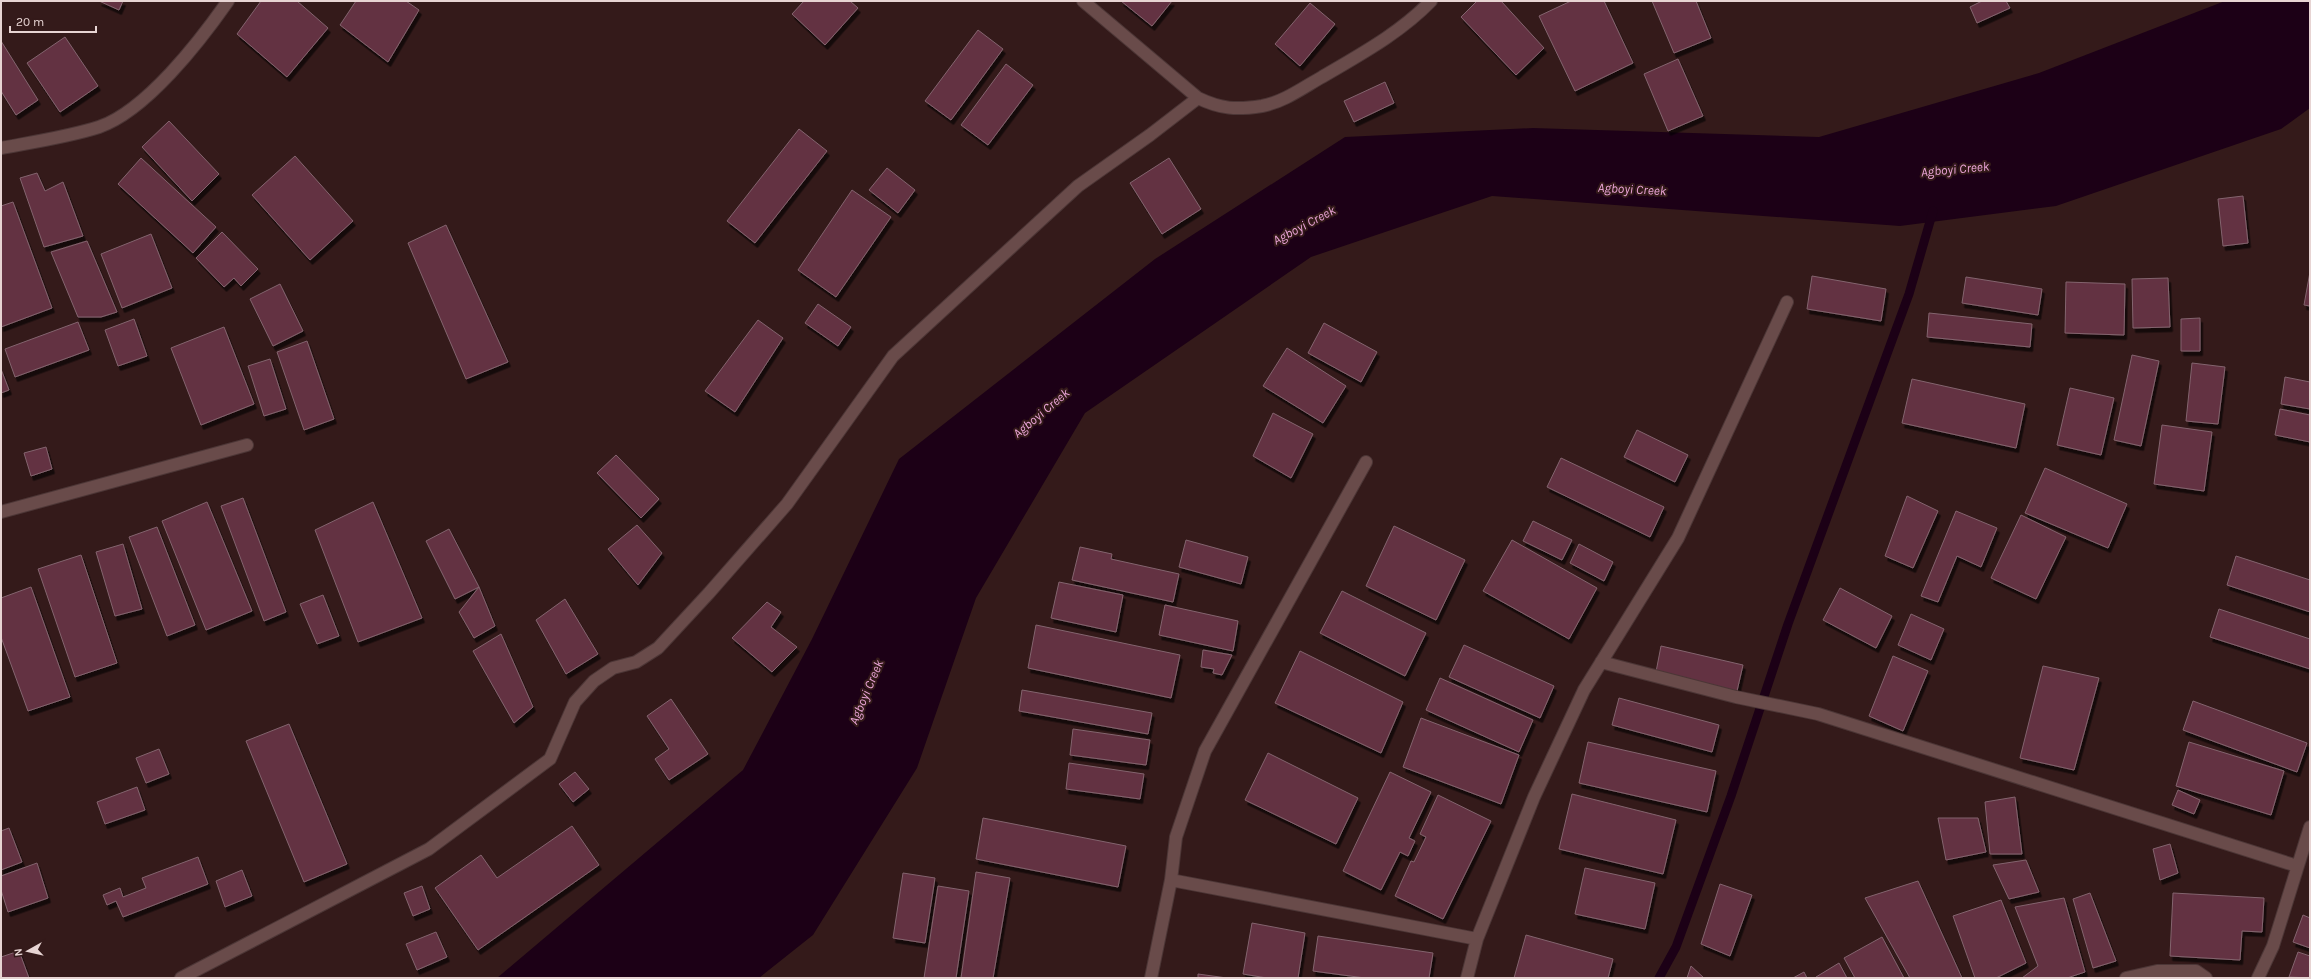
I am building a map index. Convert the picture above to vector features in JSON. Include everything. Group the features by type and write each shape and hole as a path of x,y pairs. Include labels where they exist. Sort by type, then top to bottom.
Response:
{"street":[{"path":"1,148 100,127 128,111 166,78 207,30 228,1"},
{"path":"1083,1 1198,98 1218,107 1236,108 1264,106 1288,96 1382,42 1414,19 1432,1"},
{"path":"180,978 429,848 550,759 575,702 594,681 613,668 636,662 658,648 704,599 786,504 893,356 1078,186 1150,135 1198,98"},
{"path":"1467,978 1477,939 1534,797 1584,690 1678,538 1788,302"},
{"path":"1,512 247,445"},
{"path":"1151,978 1171,880 1176,837 1205,750 1366,462"},
{"path":"1601,662 1748,700 1818,714 2297,866"},
{"path":"2258,978 2273,946 2310,828"},
{"path":"1171,880 1477,939"},
{"path":"2126,978 2157,971 2196,971 2206,978"}],"water":[{"name":"Agboyi Creek","path":"2225,1 2310,1 2310,108 2281,129 2056,206 1900,226 1492,196 1311,257 1085,413 976,598 917,768 813,935 759,978 497,978 743,770 812,639 899,459 1155,259 1345,137 1533,128 1819,137 2039,73"}],"building":[{"path":"99,1 123,1 119,10"},
{"path":"261,1 297,1 328,28 287,77 237,34"},
{"path":"356,1 406,1 419,10 388,62 340,25"},
{"path":"804,1 850,1 858,8 825,45 792,14"},
{"path":"1121,1 1172,1 1152,26"},
{"path":"1477,1 1501,1 1544,48 1516,75 1461,17"},
{"path":"1571,1 1604,1 1633,63 1575,91 1539,16"},
{"path":"1652,1 1696,1 1711,38 1674,53"},
{"path":"1982,1 2006,1 2010,8 1977,23 1970,7"},
{"path":"1310,3 1335,24 1300,66 1275,44"},
{"path":"978,30 1003,49 951,120 925,101"},
{"path":"65,37 98,86 60,112 27,63"},
{"path":"1,41 38,100 16,115 1,91"},
{"path":"1678,59 1703,116 1668,131 1644,74"},
{"path":"1006,64 1033,85 988,145 961,125"},
{"path":"1385,82 1394,103 1354,122 1344,101"},
{"path":"169,121 219,174 192,201 142,147"},
{"path":"799,129 827,151 755,243 727,221"},
{"path":"295,156 353,221 310,260 252,195"},
{"path":"141,158 216,227 193,253 118,184"},
{"path":"1169,158 1201,209 1162,234 1130,183"},
{"path":"887,168 915,190 898,213 869,190"},
{"path":"37,173 45,191 63,182 83,236 44,247 20,178"},
{"path":"852,190 891,217 836,297 798,270"},
{"path":"2243,196 2248,243 2223,246 2218,199"},
{"path":"13,202 52,308 1,327 1,206"},
{"path":"446,225 508,362 466,379 408,243"},
{"path":"222,232 258,269 241,286 234,278 224,287 196,258"},
{"path":"151,234 172,288 122,308 101,254"},
{"path":"87,241 117,312 101,317 78,317 51,252"},
{"path":"2310,272 2310,306 2304,305"},
{"path":"1812,276 1886,289 1881,321 1807,309"},
{"path":"1966,277 2042,289 2038,315 1962,303"},
{"path":"2168,278 2170,327 2133,328 2132,279"},
{"path":"2066,282 2125,284 2124,335 2065,333"},
{"path":"280,284 303,331 273,346 250,299"},
{"path":"818,304 851,327 838,346 805,323"},
{"path":"1929,313 2032,324 2030,347 1927,337"},
{"path":"2200,318 2200,351 2181,351 2181,319"},
{"path":"134,319 147,356 118,366 105,330"},
{"path":"758,320 783,338 735,412 705,391"},
{"path":"78,322 89,350 15,377 5,349"},
{"path":"1324,323 1377,352 1361,382 1308,353"},
{"path":"224,327 254,404 201,425 171,348"},
{"path":"307,341 334,419 304,430 277,352"},
{"path":"1287,348 1346,386 1323,423 1263,386"},
{"path":"2132,355 2159,361 2141,446 2114,440"},
{"path":"270,359 286,409 264,416 248,366"},
{"path":"2192,363 2225,367 2218,424 2186,421"},
{"path":"1,369 9,390 1,393"},
{"path":"2285,377 2310,382 2310,409 2281,404"},
{"path":"1912,379 2025,404 2016,448 1902,423"},
{"path":"2070,388 2114,398 2101,455 2057,445"},
{"path":"2280,409 2310,415 2310,442 2275,435"},
{"path":"1273,413 1313,434 1291,478 1253,456"},
{"path":"2162,425 2212,432 2204,491 2154,484"},
{"path":"1637,430 1688,455 1675,482 1624,457"},
{"path":"46,447 52,469 31,476 24,453"},
{"path":"616,455 659,499 641,518 597,473"},
{"path":"1561,458 1664,507 1650,537 1547,487"},
{"path":"2045,468 2127,504 2108,548 2025,513"},
{"path":"1907,496 1938,511 1913,568 1885,556"},
{"path":"243,498 286,612 264,621 221,506"},
{"path":"207,502 252,611 206,630 162,521"},
{"path":"373,502 422,618 358,642 315,530"},
{"path":"1956,511 1997,528 1981,567 1957,556 1938,602 1921,596"},
{"path":"2021,515 2066,537 2036,599 1991,578"},
{"path":"1533,521 1572,540 1562,560 1523,541"},
{"path":"637,525 662,553 638,585 608,549"},
{"path":"1394,526 1465,560 1436,620 1366,586"},
{"path":"157,527 195,625 167,636 129,537"},
{"path":"449,529 479,587 455,599 426,541"},
{"path":"1186,540 1248,557 1241,584 1179,567"},
{"path":"1512,540 1597,588 1569,639 1483,591"},
{"path":"123,544 142,609 115,616 96,552"},
{"path":"1579,544 1613,562 1604,581 1570,563"},
{"path":"1080,547 1112,554 1111,559 1179,574 1173,602 1072,580"},
{"path":"81,555 117,663 75,677 38,569"},
{"path":"2236,556 2310,580 2310,612 2227,585"},
{"path":"1059,582 1123,595 1116,632 1051,618"},
{"path":"31,587 70,697 28,711 1,637 1,598"},
{"path":"479,587 495,626 474,638 459,612"},
{"path":"1840,588 1892,616 1876,648 1823,620"},
{"path":"1342,591 1426,633 1405,676 1320,633"},
{"path":"323,595 339,636 317,644 300,604"},
{"path":"565,599 598,654 566,674 536,620"},
{"path":"767,602 781,612 771,627 797,647 772,672 732,638"},
{"path":"1165,605 1238,621 1233,651 1159,635"},
{"path":"2219,609 2310,639 2310,669 2210,637"},
{"path":"1911,614 1944,629 1931,660 1898,645"},
{"path":"1036,625 1180,655 1171,698 1028,668"},
{"path":"501,634 533,707 514,723 473,651"},
{"path":"1464,645 1554,686 1540,718 1449,677"},
{"path":"1661,646 1743,665 1737,691 1656,672"},
{"path":"1203,650 1232,655 1222,675 1213,673 1214,669 1201,667"},
{"path":"1300,651 1403,702 1381,753 1275,703"},
{"path":"1893,656 1928,671 1903,731 1869,716"},
{"path":"2043,666 2099,678 2074,770 2020,758"},
{"path":"1440,678 1533,720 1519,752 1426,710"},
{"path":"1022,690 1152,713 1148,734 1019,711"},
{"path":"1619,698 1719,725 1712,752 1612,725"},
{"path":"671,699 708,754 669,780 655,759 669,749 647,716"},
{"path":"2193,701 2307,743 2297,772 2183,730"},
{"path":"1421,718 1519,755 1501,804 1403,767"},
{"path":"289,724 347,864 304,882 246,741"},
{"path":"1073,729 1150,740 1146,765 1070,755"},
{"path":"1588,742 1716,771 1707,812 1579,783"},
{"path":"2189,742 2284,771 2271,815 2176,786"},
{"path":"159,749 169,774 146,783 136,758"},
{"path":"1268,753 1358,798 1336,844 1245,800"},
{"path":"1069,763 1144,774 1140,799 1066,789"},
{"path":"575,772 589,789 573,802 559,784"},
{"path":"1390,772 1431,792 1409,838 1415,841 1408,856 1400,852 1381,890 1343,871"},
{"path":"137,787 145,810 105,824 97,802"},
{"path":"2178,790 2200,800 2194,814 2172,805"},
{"path":"1572,794 1676,820 1663,874 1559,849"},
{"path":"1438,795 1491,821 1443,919 1395,896 1411,861 1414,862 1426,837 1420,834"},
{"path":"2015,797 2022,854 1990,854 1985,802"},
{"path":"983,818 1126,846 1118,887 976,859"},
{"path":"1938,818 1978,818 1986,852 1946,860"},
{"path":"572,826 599,865 478,950 435,888 481,855 497,878"},
{"path":"9,828 22,862 1,870 1,831"},
{"path":"2170,844 2178,873 2160,880 2153,849"},
{"path":"198,857 208,884 123,917 116,901 107,905 103,895 120,888 123,897 146,888 142,878"},
{"path":"2026,860 2039,892 2009,899 1993,865"},
{"path":"37,863 48,898 8,912 1,890 1,876"},
{"path":"1585,868 1655,883 1645,929 1575,914"},
{"path":"242,870 252,896 225,907 216,881"},
{"path":"976,872 1010,878 993,978 961,978"},
{"path":"903,873 935,878 925,943 893,938"},
{"path":"1918,881 1962,978 1910,978 1865,898"},
{"path":"1720,884 1752,895 1730,956 1701,944"},
{"path":"422,886 430,909 413,916 404,893"},
{"path":"938,886 969,891 956,978 924,978"},
{"path":"2090,893 2116,961 2093,968 2073,899"},
{"path":"2173,893 2264,898 2262,932 2242,931 2240,960 2170,956"},
{"path":"2064,898 2085,972 2067,978 2022,978 2038,966 2015,907"},
{"path":"2001,900 2026,963 1996,978 1975,978 1953,916"},
{"path":"2303,915 2310,918 2310,948 2293,942"},
{"path":"1252,923 1305,933 1298,978 1267,978 1243,974"},
{"path":"436,932 447,957 417,970 406,944"},
{"path":"1526,935 1613,959 1608,978 1514,978"},
{"path":"1318,936 1433,953 1429,978 1365,978 1313,971"},
{"path":"1882,937 1904,978 1855,978 1844,958"},
{"path":"19,951 29,978 1,978 1,957"},
{"path":"2298,952 2310,956 2310,978 2289,977"},
{"path":"1839,963 1847,978 1816,978 1816,977"},
{"path":"1691,966 1704,978 1687,978"},
{"path":"1804,972 1807,978 1793,978"},
{"path":"1198,974 1227,978 1198,978"}],"waterway":[{"path":"1659,978 1676,947 1731,796 1788,624 1909,294 1933,211"}]}
